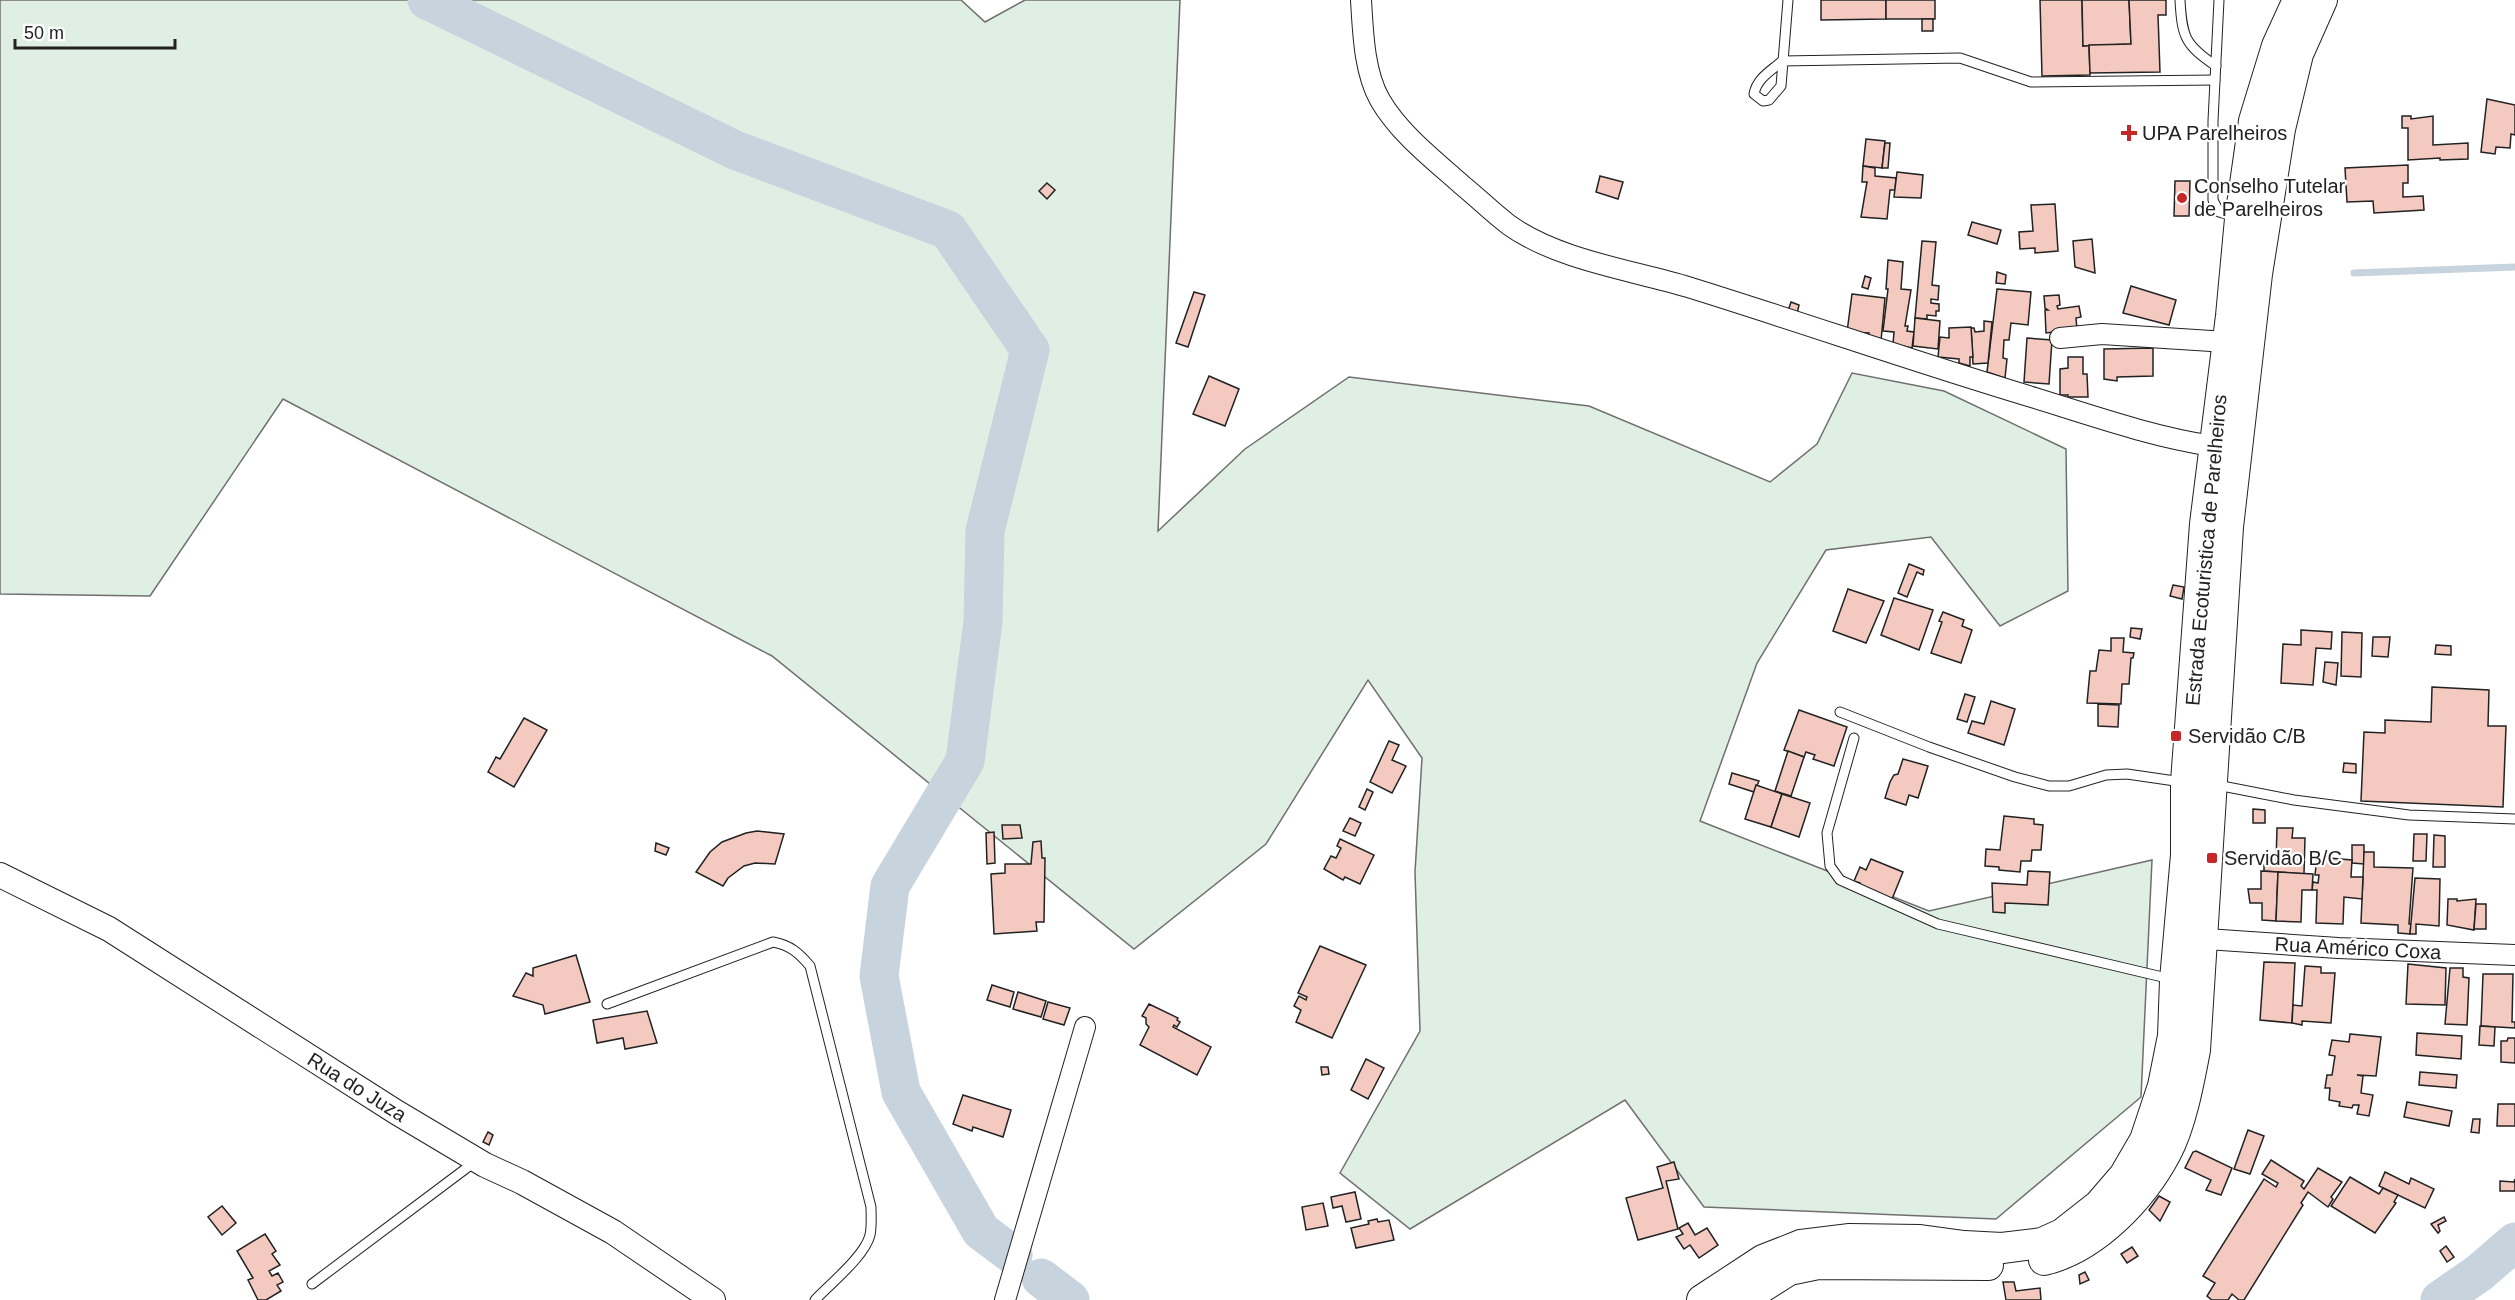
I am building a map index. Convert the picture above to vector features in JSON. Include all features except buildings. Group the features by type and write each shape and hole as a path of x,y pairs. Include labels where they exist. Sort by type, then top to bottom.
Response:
{"main road":[{"name":"Estrada Ecoturistica de Parelheiros","path":"2216,525 2213,446 2254,121 2277,46 2298,0"},
{"name":"Estrada Ecoturistica de Parelheiros","path":"1742,1300 1789,1270 1818,1264 2023,1265 2072,1251 2092,1238 2142,1191 2167,1151 2186,1094 2195,1050 2189,937 2216,525 2280,129 2298,54 2322,0"},
{"name":"Estrada Ecoturistica de Parelheiros","path":"1702,1300 1763,1260 1801,1245 1850,1239 1920,1240 2002,1248 2042,1243 2062,1234 2105,1198 2124,1176 2145,1140 2163,1086 2173,1036 2175,980 2189,937"}],"street":[{"path":"1361,0 1367,56 1380,99 1395,119 1448,171 1509,225 1533,239 1565,252 1687,287 1920,363 2124,425 2192,443 2213,446"},
{"path":"2060,338 2102,334 2227,342"},
{"name":"Rua do Juza","path":"0,875 109,929 281,1040 478,1160 613,1232 713,1300"},
{"name":"Rua Américo Coxa","path":"2189,937 2338,948 2515,955"},
{"path":"1005,1300 1085,1027"}],"lane":[{"path":"1788,0 1782,61 1960,58 2031,82 2215,80"},
{"path":"2180,0 2186,41 2193,51 2216,66"},
{"path":"2219,0 2213,200 2219,212 2240,219"},
{"path":"1840,712 1939,751 2049,786 2069,786 2106,775 2127,774 2409,815 2515,819"},
{"path":"1854,738 1827,833 1830,866 1840,880 1938,924 2175,980"},
{"path":"607,1004 773,942 785,944 799,953 810,966 871,1207 870,1237 863,1250 815,1300"},
{"path":"312,1284 478,1160"}],"green space":[{"path":"0,0 961,0 985,22 1025,0 1180,0 1158,531 1245,449 1349,377 1589,406 1770,482 1817,444 1852,373 1944,391 2066,449 2068,591 2000,626 1931,537 1826,550 1757,663 1700,821 1929,911 2152,860 2141,1097 1996,1219 1704,1207 1625,1100 1410,1229 1340,1173 1420,1031 1415,872 1422,758 1368,680 1266,844 1134,949 772,656 283,399 150,596 0,594"}],"waterway":[{"path":"427,0 735,150 948,230 1030,350 985,531 983,621 965,761 890,886 879,976 901,1092 981,1231 1013,1255"},
{"path":"2354,273 2515,267"},
{"path":"2440,1300 2479,1273 2515,1242"},
{"path":"1041,1278 1070,1300"}],"place":[{"name":"UPA Parelheiros","path":"2129,133"},
{"name":"Conselho Tutelar de Parelheiros","path":"2182,198"},
{"name":"Servidão C/B","path":"2176,736"},
{"name":"Servidão B/C","path":"2212,858"}]}
